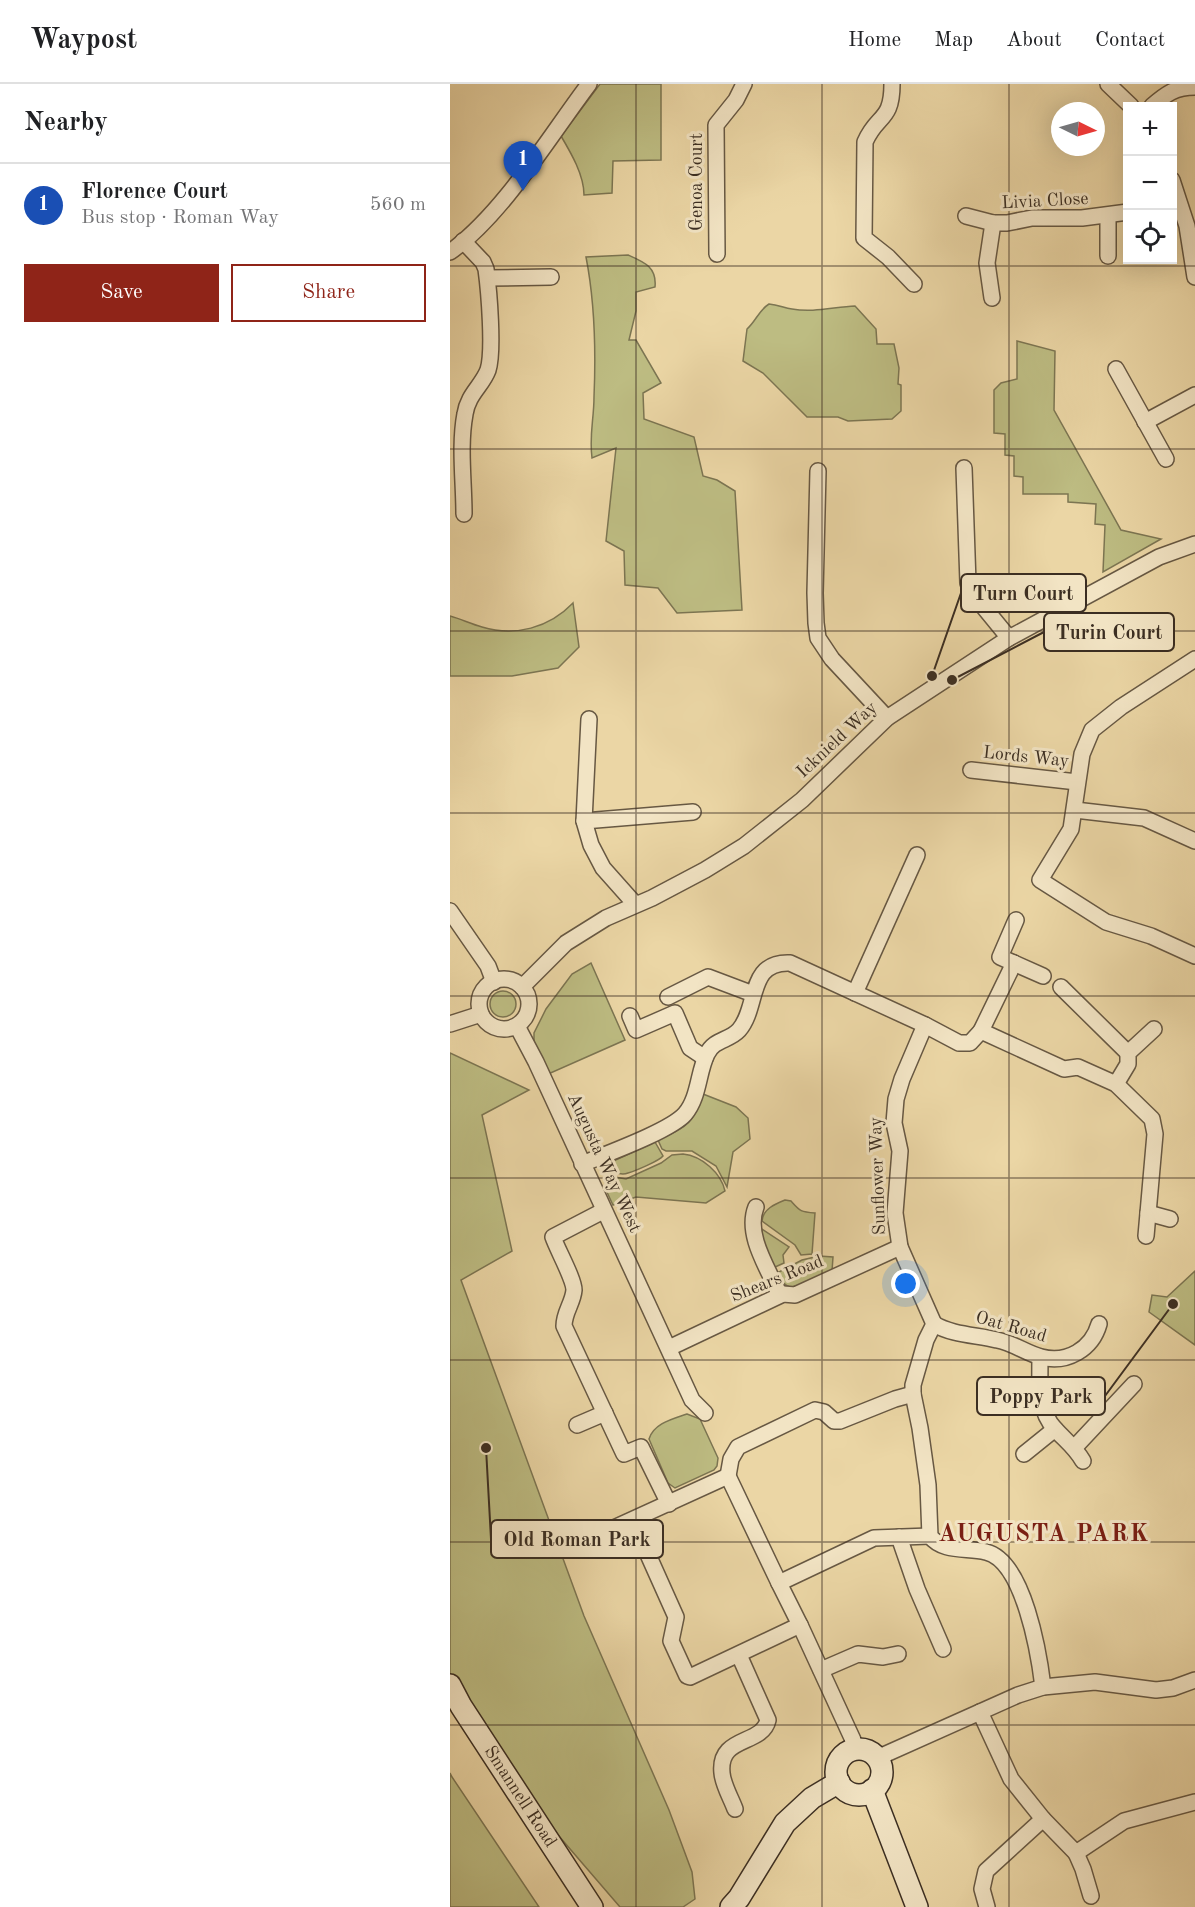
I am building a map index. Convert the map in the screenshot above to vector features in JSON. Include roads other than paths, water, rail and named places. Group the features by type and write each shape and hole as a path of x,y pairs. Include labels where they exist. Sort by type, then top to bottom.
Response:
{"street":[{"path":"450,252 501,202 589,84"},
{"name":"Genoa Court","path":"717,254 716,125 736,100 744,84"},
{"path":"892,84 891,106 870,132 865,142 864,238 888,257 914,284"},
{"path":"1108,84 1127,102"},
{"path":"1157,102 1176,89 1195,87"},
{"path":"1177,198 1187,226 1195,278"},
{"name":"Livia Close","path":"966,216 993,223 1007,223 1032,218 1082,218 1123,213"},
{"path":"1108,216 1108,256"},
{"path":"992,298 987,263 993,223"},
{"path":"463,241 483,262 488,278 490,364 487,374 467,402 464,415 464,514"},
{"path":"488,278 551,277"},
{"path":"1116,369 1166,459"},
{"path":"1145,422 1195,395"},
{"path":"964,468 968,583 1009,638"},
{"path":"818,471 815,593 818,638 832,659 887,718"},
{"name":"Icknield Way","path":"522,987 566,943 606,918 652,898 744,846 802,800 887,718 1009,638 1160,557 1195,544"},
{"name":"Lords Way","path":"1195,659 1096,725 1087,738 1082,754 1074,821 1067,837 1040,880 1106,922 1151,936 1195,956"},
{"path":"590,719 584,821 591,845 603,868 635,904"},
{"name":"Lords Way","path":"971,770 1077,782"},
{"path":"1075,810 1144,818 1195,841"},
{"path":"584,821 693,812"},
{"path":"855,993 917,855"},
{"path":"450,911 488,966 494,982"},
{"path":"1016,920 1000,957 1044,976"},
{"path":"582,1164 669,1126 683,1116 690,1106 705,1058 715,1043 729,1037 744,1024 753,994 767,968 782,963 798,966 959,1043 970,1043 981,1031 1014,963"},
{"path":"668,997 708,978 753,994"},
{"path":"509,980 522,987 529,1000 529,1008 517,1026 510,1029 496,1028 490,1025 481,1014 480,999 488,986 494,982 509,980"},
{"path":"1061,987 1128,1053 1128,1064 1116,1084"},
{"path":"630,1016 636,1030 675,1013 690,1048 705,1058"},
{"path":"450,1024 481,1014"},
{"name":"Sunflower Way","path":"925,1025 902,1079 895,1110 894,1123 900,1151 895,1213 900,1247 934,1324"},
{"name":"Augusta Way West","path":"517,1026 536,1062 692,1400 705,1413"},
{"path":"1128,1053 1154,1029"},
{"path":"981,1031 1064,1069 1078,1067 1116,1084 1152,1119 1155,1134 1146,1236"},
{"path":"756,1207 753,1220 755,1239 779,1293 783,1294"},
{"path":"603,1211 550,1239 574,1286 564,1317 564,1326 624,1454 640,1448 669,1504"},
{"path":"1148,1213 1170,1219"},
{"name":"Shears Road","path":"669,1348 783,1294 795,1295 900,1247"},
{"path":"934,1324 914,1376 913,1394 925,1465 930,1536 945,1546 992,1554 1009,1571 1028,1613 1043,1687"},
{"name":"Oat Road","path":"934,1324 1014,1345 1040,1357 1060,1358 1084,1350 1096,1335 1099,1324"},
{"path":"1040,1357 1042,1403 1047,1418 1079,1454 1134,1384"},
{"path":"850,1733 728,1476 731,1458 738,1447 815,1410 824,1412 834,1421 840,1421 913,1394"},
{"path":"577,1425 605,1413"},
{"path":"1024,1454 1055,1429"},
{"path":"570,1548 728,1476"},
{"path":"633,1521 676,1617 671,1641 687,1676 694,1677 800,1624"},
{"path":"779,1583 874,1538 930,1536"},
{"path":"899,1537 917,1588 944,1648"},
{"path":"822,1670 858,1654 883,1657 898,1654"},
{"path":"735,1809 722,1774 725,1756 728,1748 762,1731 767,1726 768,1720 739,1655"},
{"path":"877,1758 1018,1695 1043,1687 1095,1682 1156,1690 1173,1688 1195,1680"},
{"name":"Smannell Road","path":"450,1685 461,1706 592,1907"},
{"path":"980,1712 1011,1779 1043,1819 1076,1853 1091,1896"},
{"path":"864,1750 877,1758 880,1763 881,1775 877,1786 866,1794 850,1793 839,1782 836,1768 844,1755 850,1751 864,1750"},
{"path":"731,1907 739,1898 785,1823 812,1798 839,1782"},
{"path":"872,1790 917,1907"},
{"path":"1076,1853 1124,1821 1195,1802"},
{"path":"987,1907 982,1889 986,1870 1043,1819"}],"place":[{"name":"Florence Court","path":"523,191"},
{"name":"Turn Court","path":"932,676"},
{"name":"Turin Court","path":"952,680"},
{"name":"Poppy Park","path":"1173,1304"},
{"name":"Old Roman Park","path":"486,1448"}],"district":[{"name":"AUGUSTA PARK","path":"1044,1535"}]}
